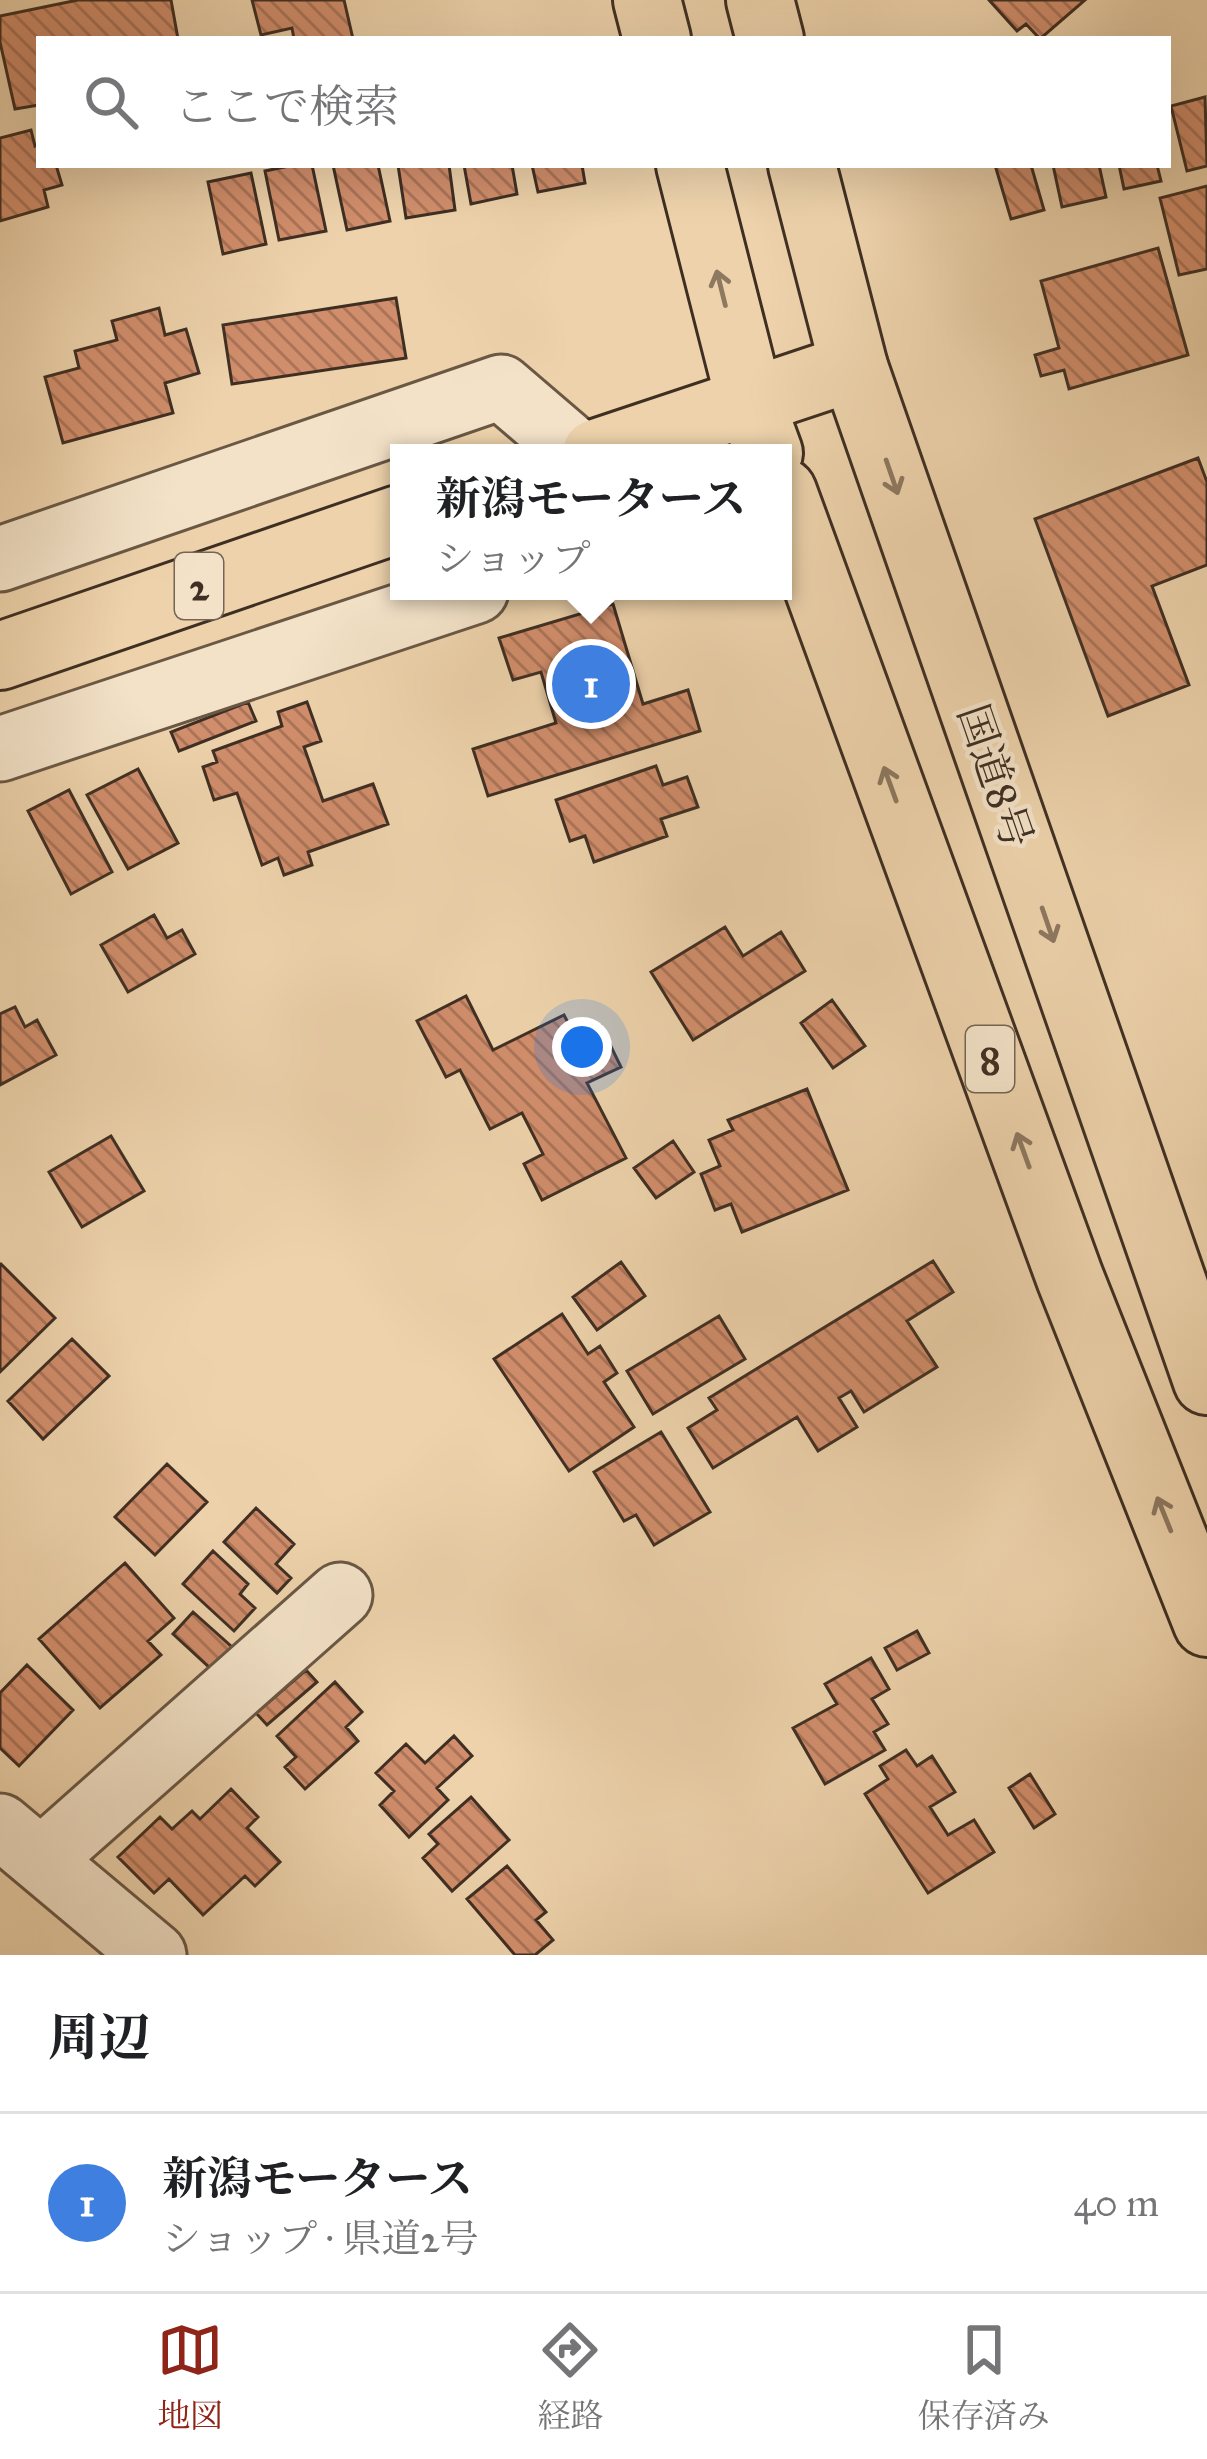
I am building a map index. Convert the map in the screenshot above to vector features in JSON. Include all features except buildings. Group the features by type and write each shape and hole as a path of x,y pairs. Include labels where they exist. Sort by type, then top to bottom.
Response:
{"main road":[{"path":"647,0 656,36"},
{"path":"760,0 769,36"},
{"path":"691,168 759,427"},
{"name":"国道8号","path":"803,168 854,367 1207,1381"},
{"path":"652,444 759,427 854,367"},
{"name":"8","path":"792,517 1070,1278 1207,1623"},
{"name":"2","path":"0,656 390,521"}],"street":[{"path":"0,559 500,387 567,444"},
{"path":"0,749 449,600"},
{"path":"134,1949 20,1843 340,1595"}],"place":[{"name":"新潟モータース","path":"591,684"}]}
